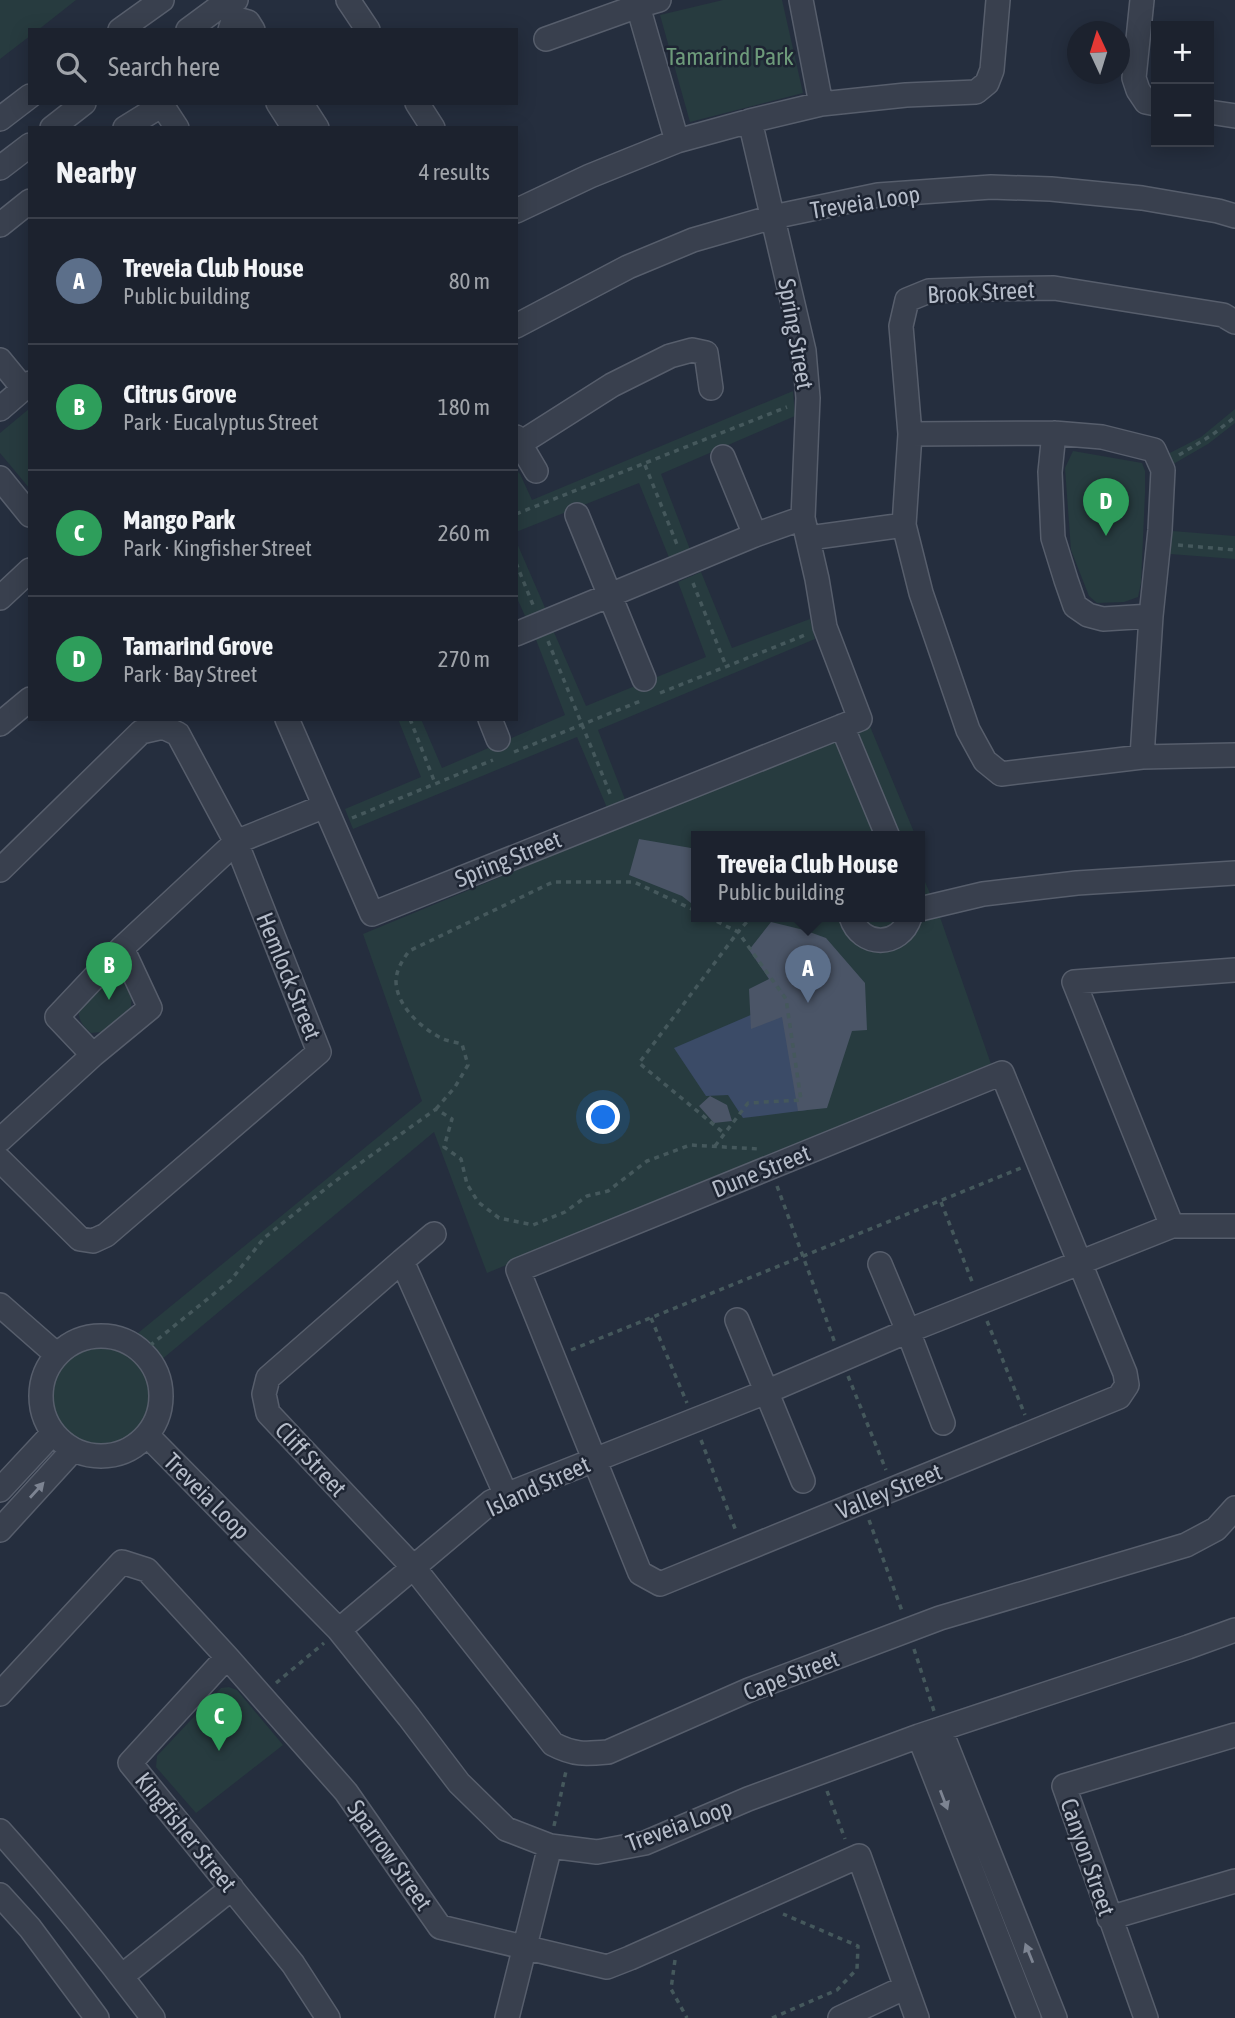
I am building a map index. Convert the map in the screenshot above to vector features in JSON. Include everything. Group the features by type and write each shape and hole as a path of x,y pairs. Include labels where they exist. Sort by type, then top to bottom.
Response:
{"street":[{"path":"123,28 162,0"},
{"path":"348,0 367,28"},
{"path":"801,0 821,104"},
{"path":"518,210 590,176 677,141 750,121 821,104 906,95 976,92 987,83 992,70 998,0"},
{"path":"1142,0 1135,78 1138,90 1146,102 1151,103"},
{"path":"546,39 649,3 677,141"},
{"path":"191,28 215,10 235,14"},
{"path":"0,119 28,98"},
{"path":"55,126 81,105"},
{"path":"128,126 162,105 176,126"},
{"path":"279,105 293,126"},
{"path":"301,105 316,126"},
{"path":"418,105 432,126"},
{"path":"1214,113 1235,116"},
{"name":"Spring Street","path":"294,721 330,816 372,914 618,814 845,735 860,719 825,627 806,528 808,398 804,351 750,121"},
{"path":"0,168 28,147"},
{"name":"Treveia Loop","path":"518,325 628,267 693,240 773,217 878,195 991,187 1051,188 1142,198 1235,216"},
{"path":"0,225 28,203"},
{"name":"Brook Street","path":"1235,322 1223,315 1054,289 986,289 929,291 907,300 901,326 910,434 904,524 926,605 968,730 985,761 1001,774 1142,757 1235,755"},
{"path":"536,471 518,442 612,385 670,356 692,349 706,353 711,388"},
{"path":"0,360 26,385 0,409"},
{"path":"910,434 1054,433 1102,437 1154,450 1163,470 1142,757"},
{"path":"1054,433 1050,472 1053,538 1076,606 1088,615 1103,620 1151,616"},
{"path":"723,457 755,535"},
{"path":"0,478 28,513"},
{"path":"577,515 647,691"},
{"path":"518,633 755,535 806,528 904,524"},
{"path":"0,598 28,572"},
{"path":"0,724 28,701"},
{"name":"Hemlock Street","path":"0,870 141,732 163,727 178,734 236,842 319,1052 106,1235 93,1241 79,1239 0,1160"},
{"path":"845,735 885,831"},
{"path":"93,1055 57,1017 122,948 236,842 330,816"},
{"path":"925,894 982,882 1077,871 1235,859"},
{"path":"925,908 983,894 1077,883 1235,873"},
{"path":"853,922 860,933 878,941 897,936 907,922"},
{"path":"0,1140 93,1055 150,1008 122,948"},
{"path":"1172,1226 1074,982 1235,970"},
{"name":"Dune Street","path":"593,1460 518,1270 1002,1073 1079,1264"},
{"name":"Island Street","path":"339,1630 491,1502 506,1495 1172,1226 1235,1226"},
{"name":"Cliff Street","path":"415,1568 268,1413 264,1394 268,1378 434,1234"},
{"path":"402,1261 506,1495"},
{"path":"880,1264 943,1423"},
{"name":"Valley Street","path":"593,1460 640,1573 660,1584 744,1551 1119,1397 1127,1385 1125,1373 1079,1264"},
{"path":"0,1305 57,1355"},
{"path":"737,1320 803,1481"},
{"path":"90,1337 108,1337 127,1342 142,1352 153,1366 160,1384 161,1402 157,1419 147,1435 126,1451 99,1456 73,1450 53,1433 41,1407 41,1393 43,1379 57,1355 72,1343 90,1337"},
{"path":"0,1490 53,1433"},
{"name":"Treveia Loop","path":"147,1435 339,1630 459,1783 506,1829 550,1846 597,1852 645,1843 748,1799 930,1732 1235,1630"},
{"path":"0,1530 73,1450"},
{"name":"Cape Street","path":"570,1752 608,1752 749,1690 940,1618 1186,1545 1216,1528 1235,1508"},
{"name":"Sparrow Street","path":"0,1694 122,1562 147,1570 228,1657 346,1792 440,1927 607,1967 853,1859"},
{"path":"415,1568 553,1744 570,1752"},
{"name":"Kingfisher Street","path":"228,1657 130,1763 293,1964 328,2018"},
{"path":"930,1732 1029,2018"},
{"path":"930,1732 1055,2018"},
{"name":"Canyon Street","path":"1146,2018 1064,1786 1235,1735"},
{"path":"0,1831 29,1862 153,2018"},
{"path":"507,2018 550,1846"},
{"path":"853,1859 859,1856 918,2018"},
{"path":"1109,1918 1235,1881"},
{"path":"122,1976 232,1888"},
{"path":"0,1895 30,1927 97,2018"},
{"path":"840,2018 906,1987"}],"path":[{"path":"518,513 808,398"},
{"path":"1160,464 1212,435 1235,417"},
{"path":"1158,544 1235,550"},
{"path":"518,568 618,814"},
{"path":"330,816 435,783 497,743 583,724 647,691 825,627"},
{"path":"411,721 435,783"},
{"path":"436,1109 456,1087 468,1065 463,1044 443,1039 419,1024 403,1002 396,984 398,967 409,951 552,882 634,882 691,909"},
{"path":"715,1146 748,1103 801,1100 786,999 738,932 718,922"},
{"path":"725,1134 639,1063 747,922"},
{"path":"553,1358 1038,1161"},
{"path":"261,1696 339,1630"},
{"path":"550,1846 570,1752"},
{"path":"820,1773 853,1859"},
{"path":"772,1918 784,1913 858,1947 857,1969 837,1990 772,2018"},
{"path":"675,1961 671,1989 687,2018"}],"green space":[{"path":"0,0 76,0 41,28 28,28 28,38 0,59"},
{"name":"Tamarind Park","path":"723,0 782,0 803,93 690,122 660,15"},
{"path":"793,391 795,416 661,474 691,552 670,560 639,483 518,531 518,472 532,500"},
{"path":"1235,409 1235,423 1208,444 1163,470 1158,459 1201,437"},
{"path":"28,410 28,487 0,453 0,433"},
{"path":"1073,451 1142,463 1145,471 1145,493 1138,597 1124,602 1097,603 1089,596 1071,550 1065,468"},
{"path":"1160,530 1235,536 1235,559 1157,553"},
{"path":"518,546 546,610 526,618 518,600"},
{"path":"701,572 732,648 810,619 815,639 598,730 626,802 608,810 577,737 353,829 345,809 421,777 399,721 422,721 442,768 565,715 535,637 553,630 586,706 706,657 678,582"},
{"path":"869,724 914,831 691,831 691,922 925,922 925,882 992,1067 487,1273 434,1132 154,1366 143,1352 127,1342 422,1101 363,934"},
{"path":"110,980 125,982 132,993 131,1007 102,1032 91,1033 81,1022 79,1007"},
{"path":"100,1346 119,1350 136,1361 147,1378 151,1397 147,1416 136,1433 119,1444 100,1448 81,1444 64,1433 53,1416 49,1397 53,1378 64,1361 81,1350"},
{"path":"221,1688 237,1690 283,1745 196,1813 156,1767 157,1756"}],"water":[{"path":"791,1010 807,1110 743,1118 728,1095 706,1096 674,1048 753,1014"}],"building":[{"path":"639,839 691,848 691,903 682,896 629,875"},
{"path":"771,922 826,938 865,983 867,1030 852,1031 827,1108 798,1111 782,1017 751,1029 749,989 769,979 749,950"},
{"path":"710,1096 727,1105 732,1121 714,1123 699,1106"}],"place":[{"name":"Tamarind Grove","path":"1106,536"},
{"name":"Citrus Grove","path":"109,1000"},
{"name":"Treveia Club House","path":"808,1003"},
{"name":"Mango Park","path":"219,1751"}]}
